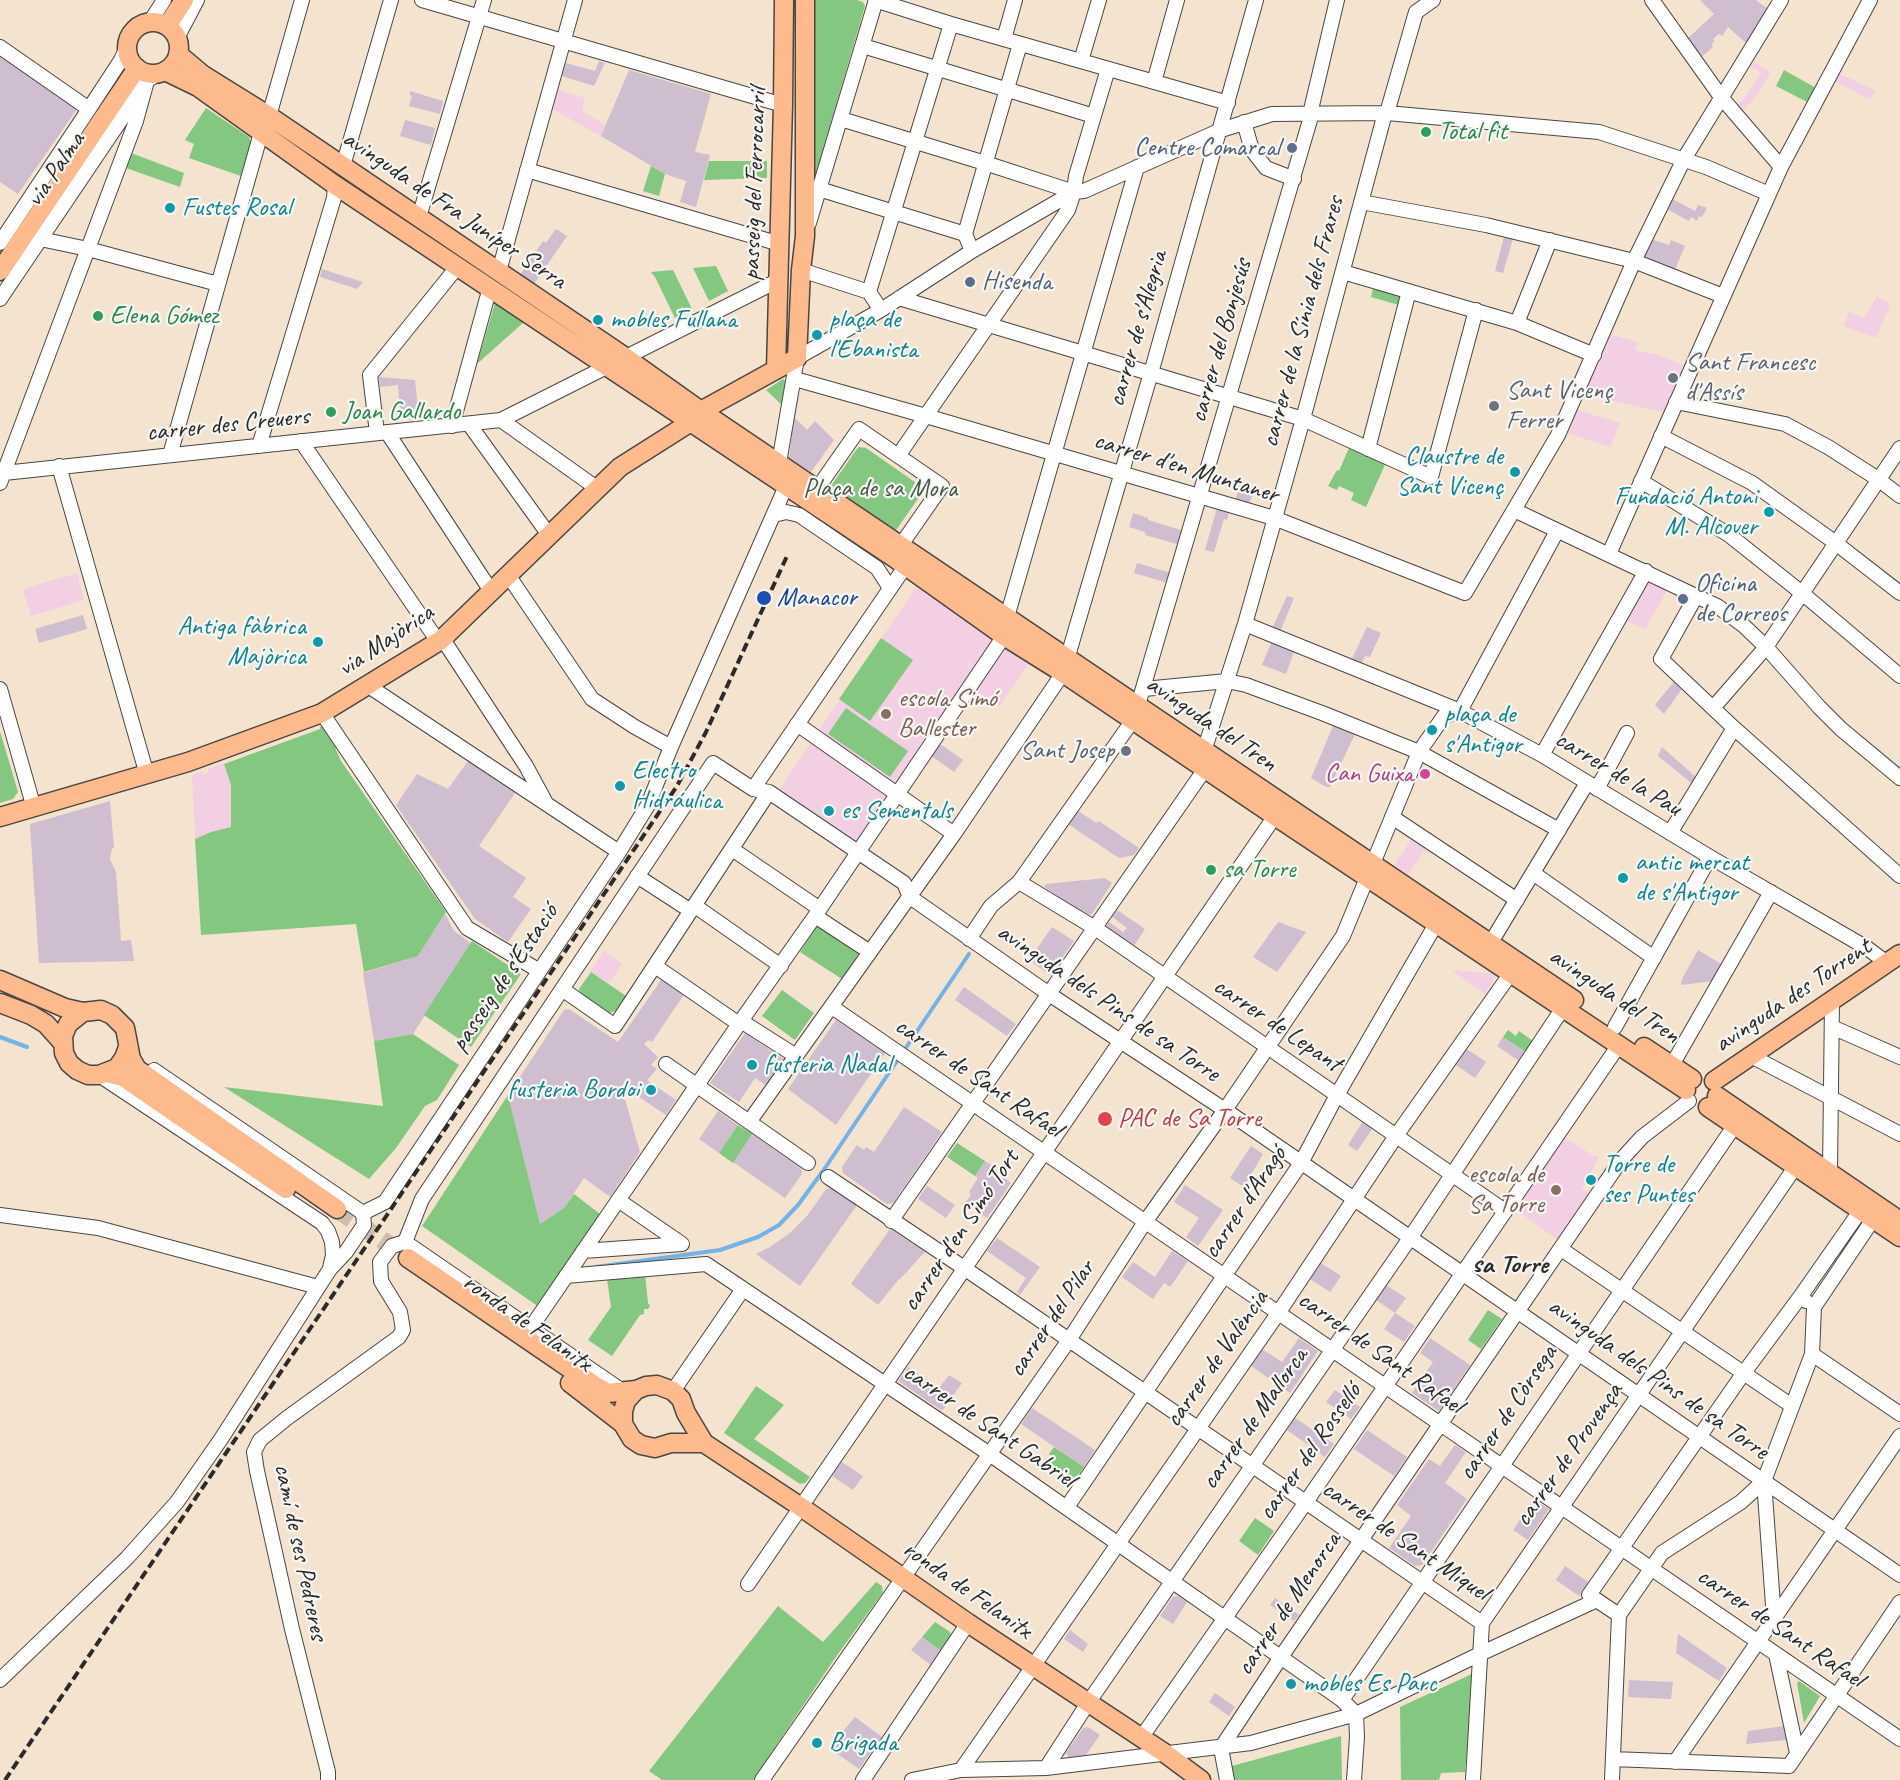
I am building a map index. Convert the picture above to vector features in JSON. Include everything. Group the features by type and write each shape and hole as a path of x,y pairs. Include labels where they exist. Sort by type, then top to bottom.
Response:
{"main road":[{"path":"168,35 141,25 130,36 127,47 131,62 152,73 176,61 168,35 184,0"},
{"name":"passeig del Ferrocarril","path":"776,370 783,105 783,0"},
{"name":"passeig del Ferrocarril","path":"797,358 801,270 805,237 805,0"},
{"name":"avinguda de Fra Juníper Serra","path":"168,35 202,75 269,116 419,217 608,366 696,416"},
{"name":"avinguda de Fra Juníper Serra","path":"152,73 198,87 335,185 458,266 495,279 625,357 696,416"},
{"name":"via Palma","path":"0,272 152,73"},
{"name":"via Majòrica","path":"0,817 147,775 322,713 441,639 620,467 696,416 797,358"},
{"path":"696,416 779,475 903,556"},
{"name":"avinguda del Tren","path":"779,475 818,489 1004,636 1065,665 1139,705 1370,871 1440,918 1511,974 1563,1008 1672,1065 1689,1090"},
{"name":"avinguda del Tren","path":"903,556 1007,617 1065,665"},
{"name":"avinguda del Tren","path":"1139,705 1206,769 1275,816 1370,871"},
{"name":"avinguda del Tren","path":"1440,918 1490,944 1689,1090"},
{"name":"avinguda des Torrent","path":"1713,1095 1751,1056 1894,958"},
{"path":"0,980 65,1008 83,1012 101,1010 112,1015 125,1028 131,1059 137,1069 148,1079 333,1214 123,1077 103,1074 87,1075 77,1070 69,1063 62,1042 68,1024 83,1012"},
{"path":"0,1003 31,1015 46,1024 62,1042"},
{"path":"103,1074 121,1063 128,1043"},
{"path":"1713,1095 1698,1107 1689,1090 1701,1076 1706,1076 1713,1095 1735,1125 1796,1166 1882,1213"},
{"path":"1713,1095 1830,1173 1882,1213 1900,1237"},
{"name":"ronda de Felanitx","path":"404,1255 594,1385 608,1393 630,1391"},
{"name":"ronda de Felanitx","path":"404,1255 623,1424"},
{"path":"657,1385 673,1391 681,1399 686,1413 704,1443 671,1443 655,1448 641,1445 632,1439 623,1424 623,1411 630,1391 657,1385"},
{"path":"671,1443 684,1428 686,1413"},
{"name":"ronda de Felanitx","path":"704,1443 968,1623 1166,1754 1201,1780"}],"street":[{"path":"164,0 168,35"},
{"path":"168,35 197,0"},
{"path":"170,455 261,134 269,116 302,0"},
{"path":"343,166 391,0"},
{"path":"422,0 783,105"},
{"path":"419,217 484,0"},
{"path":"452,426 575,0"},
{"path":"805,237 876,0 951,24 1228,103"},
{"path":"1004,39 1015,0"},
{"path":"1081,61 1099,0"},
{"path":"1155,82 1177,0"},
{"name":"carrer de s'Alegria","path":"749,1122 954,834 1065,665 1221,130 1256,0"},
{"name":"carrer del Bonjesús","path":"969,939 992,906 1019,882 1139,705 1310,120 1337,0"},
{"name":"carrer de la Sínia dels Frares","path":"1204,751 1245,624 1361,202 1416,12 1433,0"},
{"path":"1652,0 1721,97 1781,167"},
{"path":"1781,0 1684,159 1634,261 1558,435 1514,510 1717,606 1743,625 1766,647 1841,729 1900,778"},
{"path":"1609,554 1781,167 1870,0"},
{"path":"869,292 951,24"},
{"path":"972,251 965,234 1020,44"},
{"path":"863,46 1094,116"},
{"path":"0,47 89,109"},
{"name":"via Palma","path":"0,243 89,109 127,47"},
{"path":"898,456 1068,210 1108,69"},
{"path":"1,476 136,122 152,73"},
{"name":"via Palma","path":"0,299 152,73"},
{"path":"841,119 1074,192 1084,191 1221,130 1272,114 1386,113 1599,132 1684,159 1769,194"},
{"path":"1244,122 1252,150 1266,168 1293,178"},
{"path":"1007,617 1137,167"},
{"path":"527,170 780,244"},
{"path":"259,446 334,198 335,185"},
{"path":"819,189 965,234"},
{"path":"797,358 881,310 972,251 1074,192"},
{"path":"1361,202 1486,225 1634,261 1723,296"},
{"path":"40,239 88,249 218,284"},
{"path":"1517,323 1550,240"},
{"path":"458,266 370,375 382,433 491,591"},
{"path":"801,270 869,292 881,310"},
{"path":"1343,272 1517,323 1594,355"},
{"name":"carrer des Creuers","path":"1,476 59,466 501,420 777,281"},
{"path":"1368,449 1409,291"},
{"path":"899,298 1303,419 1431,477 1476,310"},
{"name":"passeig de s'Estació","path":"363,1213 385,1202 648,805 671,747 774,515 797,358"},
{"name":"carrer d'en Muntaner","path":"795,379 1274,518 1466,593 1514,510"},
{"path":"1676,402 1785,424 1828,447 1900,496"},
{"path":"501,420 598,489"},
{"path":"469,424 549,535"},
{"path":"562,989 615,1026 769,792 753,789 890,588 903,556 942,486 859,429 818,489"},
{"path":"1661,436 1752,483 1837,543 1900,593"},
{"path":"301,441 435,637 446,644 526,766 546,803"},
{"path":"1713,708 1766,647 1900,448"},
{"path":"59,466 147,775"},
{"path":"1641,481 1729,535 1900,676"},
{"path":"774,515 786,512 799,515 877,568 890,588"},
{"path":"1419,752 1444,716 1460,711 1557,531"},
{"path":"1542,755 1646,572"},
{"path":"508,574 592,699 671,747"},
{"path":"1696,596 1661,659 1734,728 1900,876"},
{"name":"carrer de la Pau","path":"1245,624 1460,711 1542,755 1710,857 1867,948 1894,958"},
{"path":"530,1329 697,1084 818,913 1004,636"},
{"path":"1139,705 1227,681 1246,685 1419,752 1559,830"},
{"path":"367,685 619,852"},
{"path":"0,689 34,808"},
{"path":"322,713 467,928 538,970"},
{"path":"797,724 954,834"},
{"path":"1670,833 1734,728"},
{"path":"1490,944 1559,830 1627,733"},
{"name":"carrer del Pilar","path":"762,1780 1069,1340 1145,1222 1268,1048 1343,936 1419,752"},
{"name":"passeig de s'Estació","path":"404,1255 422,1199 713,762 753,789"},
{"path":"891,1221 1206,769"},
{"name":"avinguda dels Pins de sa Torre","path":"769,792 904,883 910,897 969,939 1225,1110 1900,1575"},
{"name":"carrer d'en Simó Tort","path":"748,1584 1275,816"},
{"path":"1392,817 1516,900"},
{"path":"732,849 870,952"},
{"name":"carrer del Rosselló","path":"1141,1738 1306,1502 1505,1210 1617,1036 1654,958 1710,857"},
{"path":"1533,873 1654,958"},
{"path":"638,876 693,908 781,966"},
{"name":"carrer de Lepant","path":"1019,882 1095,928 1505,1210"},
{"path":"1672,1065 1771,892"},
{"name":"carrer d'Aragó","path":"1067,1507 1301,1163 1337,1095 1440,918"},
{"path":"655,966 740,1023 796,1056"},
{"name":"carrer de València","path":"961,1770 1279,1312 1396,1136 1511,974"},
{"path":"1830,1173 1832,1001"},
{"name":"carrer de Sant Rafael","path":"832,1007 1900,1739"},
{"name":"carrer de Mallorca","path":"1046,1768 1088,1703 1410,1238 1451,1173 1563,1008"},
{"path":"1832,1027 1900,1058"},
{"path":"0,1680 127,1558 177,1502 221,1439 330,1269 346,1252 364,1225 363,1213 142,1062 128,1043"},
{"path":"1751,1056 1900,1134"},
{"path":"666,1064 808,1163"},
{"path":"103,1074 322,1223 332,1242 333,1255 330,1269"},
{"name":"carrer de Menorca","path":"1221,1748 1621,1160 1689,1090"},
{"name":"carrer de Còrsega","path":"1342,1700 1735,1125"},
{"name":"carrer de Provença","path":"1482,1623 1796,1166"},
{"name":"carrer de Sant Miquel","path":"828,1177 1482,1623 1473,1780"},
{"path":"584,1251 682,1244 618,1200"},
{"path":"1619,1615 1589,1595 1743,1374 1800,1297 1882,1213"},
{"path":"1774,1619 1764,1481 1812,1354 1814,1307 1882,1213"},
{"path":"0,1215 98,1228 318,1287"},
{"name":"camí de ses Pedreres","path":"327,1780 328,1772 292,1629 254,1452 260,1440 287,1418 399,1337 403,1330 400,1312 381,1281 380,1262 392,1246 404,1255"},
{"path":"1561,1249 1792,1406"},
{"path":"404,1255 630,1391"},
{"name":"carrer de Sant Gabriel","path":"566,1276 706,1264 1067,1507 1342,1700 1356,1714"},
{"path":"673,1391 743,1289"},
{"path":"1800,1297 1814,1307"},
{"path":"1812,1354 1900,1414"},
{"path":"1675,1762 1900,1436"},
{"path":"1612,1780 1619,1615 1662,1553 1741,1502 1764,1481"},
{"path":"912,1780 961,1770 1046,1768 1251,1743 1356,1714 1597,1600"},
{"path":"1788,1780 1789,1766 1797,1753 1900,1602"},
{"path":"863,1780 968,1623"},
{"path":"1776,1654 1797,1753"},
{"path":"1354,1780 1356,1714"},
{"path":"1221,1748 1227,1780"},
{"path":"1613,1759 1789,1766"}],"shaded area":[{"path":"1700,0 1756,0 1768,9 1747,44 1728,27 1722,36 1719,34 1713,39 1714,42 1711,45 1713,47 1699,59 1686,40 1714,14"},
{"path":"0,57 77,109 18,194 0,182"},
{"path":"599,61 605,63 594,86 562,76 566,63 595,71"},
{"path":"1748,61 1753,64 1754,62 1770,73 1760,91 1741,113 1736,107 1761,73 1747,64"},
{"path":"629,70 711,94 695,152 710,155 696,207 680,202 686,181 665,174 601,136"},
{"path":"1836,72 1874,90 1870,100 1832,80"},
{"path":"558,90 585,98 582,111 605,125 601,136 552,109"},
{"path":"410,91 443,101 440,114 409,106 412,96"},
{"path":"405,120 435,128 431,145 400,136"},
{"path":"1670,198 1695,211 1698,205 1707,208 1697,221 1691,217 1689,221 1665,208"},
{"path":"556,229 567,236 534,284 520,275 543,241 546,243"},
{"path":"1505,233 1514,235 1503,273 1495,271"},
{"path":"1651,239 1669,245 1671,240 1685,246 1674,272 1646,260 1643,255"},
{"path":"322,269 363,282 357,289 320,277"},
{"path":"1877,296 1890,306 1876,338 1844,326 1849,312 1864,318"},
{"path":"1608,334 1638,342 1635,350 1659,355 1687,367 1667,413 1609,400 1582,390"},
{"path":"379,377 415,380 419,417 401,419 398,385 380,387"},
{"path":"1574,409 1620,423 1610,447 1569,434 1566,426"},
{"path":"794,417 807,430 815,421 834,440 811,472 789,458"},
{"path":"1241,482 1255,487 1249,505 1235,501"},
{"path":"1217,508 1229,512 1227,520 1224,519 1214,552 1205,550"},
{"path":"1133,513 1184,531 1180,545 1145,535 1145,532 1129,527"},
{"path":"1137,563 1171,573 1168,583 1134,573"},
{"path":"77,573 84,600 31,616 23,589"},
{"path":"1651,579 1669,587 1645,629 1624,620 1646,581"},
{"name":"escola Simó Ballester","path":"916,587 992,638 993,644 926,740 924,738 919,746 921,747 856,843 779,790"},
{"path":"1287,596 1294,598 1280,632 1272,629"},
{"path":"83,615 87,629 39,643 35,629"},
{"path":"1367,627 1381,633 1370,657 1365,656 1361,665 1351,661"},
{"path":"1273,638 1296,646 1286,674 1262,665"},
{"path":"1004,647 1029,663 999,707 975,690"},
{"path":"1676,679 1684,686 1664,714 1655,705"},
{"path":"1334,724 1356,732 1330,787 1326,787 1311,778"},
{"path":"939,743 963,760 954,772 930,755"},
{"path":"1662,747 1698,779 1694,785 1658,756"},
{"path":"468,761 515,793 479,846 526,878 513,897 531,909 508,942 475,919 396,805 417,774 448,789"},
{"path":"224,763 231,785 231,827 195,839 192,775 202,771 203,775 209,773 208,769"},
{"path":"110,801 114,848 112,848 110,859 116,872 121,941 131,940 134,961 39,963 30,824"},
{"path":"1077,810 1096,823 1099,821 1139,848 1134,855 1119,858 1068,824"},
{"path":"1413,837 1427,847 1408,875 1394,865"},
{"path":"1105,878 1112,883 1092,914 1086,915 1044,887 1046,884"},
{"path":"1117,910 1145,929 1133,947 1105,928 1109,922 1123,932 1127,928 1112,917"},
{"path":"445,914 454,931 471,943 413,1034 374,1041 363,973 418,956"},
{"path":"1278,922 1306,932 1277,972 1253,957"},
{"path":"1052,927 1074,941 1050,975 1029,960"},
{"path":"1698,950 1723,965 1714,981 1681,985 1682,979"},
{"path":"604,951 622,964 609,983 590,971"},
{"path":"1454,970 1493,974 1495,977 1485,994"},
{"path":"665,979 685,993 652,1042 648,1040 644,1044 658,1057 651,1065 657,1069 647,1080 676,1100 666,1115 627,1089 623,1092 640,1152 610,1197 584,1178 564,1208 540,1224 508,1095 564,1010 569,1009 618,1042 661,980"},
{"path":"964,987 1016,1024 1007,1036 955,1000"},
{"path":"836,1020 885,1053 836,1125 788,1089"},
{"name":"fusteria Nadal","path":"745,1033 785,1060 767,1086 755,1078 739,1102 710,1083"},
{"path":"1503,1037 1526,1052 1519,1061 1497,1046"},
{"path":"1464,1047 1486,1062 1475,1078 1453,1063"},
{"path":"904,1107 942,1132 893,1203 887,1204 843,1173 842,1167 857,1145 864,1150 866,1147 874,1152"},
{"path":"718,1111 738,1125 719,1153 699,1139"},
{"path":"1363,1121 1373,1128 1357,1151 1348,1145"},
{"path":"752,1134 801,1168 802,1174 785,1198 733,1162"},
{"name":"escola de Sa Torre","path":"1564,1137 1599,1157 1581,1188 1589,1193 1558,1240 1515,1209"},
{"path":"1251,1146 1263,1154 1244,1187 1230,1178"},
{"path":"985,1161 1011,1183 987,1218 965,1203 978,1178 975,1176"},
{"path":"1185,1185 1223,1210 1198,1246 1186,1237 1199,1218 1174,1202"},
{"path":"927,1186 955,1205 946,1218 918,1199"},
{"path":"832,1188 857,1205 800,1286 756,1254 790,1233 807,1216 826,1189"},
{"path":"890,1229 925,1252 878,1305 851,1284"},
{"path":"997,1238 1040,1267 1020,1295 1017,1292 1026,1278 987,1251"},
{"path":"1172,1251 1188,1261 1170,1287 1164,1283 1153,1299 1122,1277 1133,1262 1155,1277"},
{"path":"1321,1263 1341,1276 1330,1292 1310,1279"},
{"path":"1386,1285 1406,1298 1395,1313 1376,1300"},
{"path":"1395,1313 1415,1326 1404,1342 1384,1329"},
{"path":"1299,1338 1318,1351 1290,1393 1251,1366 1262,1349 1282,1362"},
{"path":"1430,1338 1470,1365 1439,1411 1412,1393 1433,1362 1420,1353"},
{"path":"908,1367 939,1388 949,1375 962,1383 942,1411 898,1381"},
{"path":"1335,1390 1360,1407 1351,1419 1326,1402"},
{"path":"1032,1408 1095,1450 1084,1467 1021,1424"},
{"path":"1295,1418 1334,1444 1325,1457 1287,1430"},
{"path":"1367,1430 1407,1457 1394,1476 1354,1449"},
{"path":"1455,1445 1466,1452 1445,1483 1467,1499 1422,1565 1415,1566 1389,1548 1411,1516 1397,1505 1429,1459 1440,1466"},
{"path":"842,1462 863,1476 853,1490 832,1476"},
{"path":"1534,1499 1549,1509 1528,1540 1513,1530"},
{"path":"1565,1566 1588,1582 1579,1596 1556,1580"},
{"path":"1178,1596 1187,1602 1173,1624 1160,1616 1173,1597"},
{"path":"1275,1598 1299,1615 1294,1621 1270,1605"},
{"path":"1070,1630 1088,1644 1083,1652 1064,1639"},
{"path":"1678,1634 1727,1668 1719,1681 1676,1653"},
{"path":"922,1637 941,1651 931,1665 911,1650"},
{"path":"1629,1680 1673,1682 1671,1699 1628,1697"},
{"path":"1215,1693 1235,1707 1229,1716 1209,1702"},
{"path":"855,1717 882,1737 859,1769 829,1748"},
{"path":"1784,1726 1787,1740 1746,1744 1748,1731"},
{"path":"1088,1727 1100,1735 1085,1756 1069,1758 1066,1753 1083,1728"}],"green space":[{"path":"815,0 857,0 863,2 865,6 815,177 814,176"},
{"path":"1784,70 1816,88 1809,103 1776,86"},
{"path":"206,108 249,137 251,142 241,176 189,158 194,144 185,140"},
{"path":"131,153 184,173 180,187 126,168"},
{"path":"709,161 767,161 767,178 704,180"},
{"path":"651,166 665,174 659,196 643,191"},
{"path":"716,266 728,291 709,301 693,268"},
{"path":"673,270 692,309 675,318 651,272"},
{"path":"1374,285 1402,296 1399,305 1371,297"},
{"path":"495,303 524,322 477,364"},
{"path":"783,379 788,383 784,407 766,390"},
{"path":"1352,441 1388,458 1366,507 1351,500 1354,493 1339,486 1337,490 1328,486 1337,470 1339,471"},
{"name":"Plaça de sa Mora","path":"859,447 866,448 922,487 922,493 894,531 831,486"},
{"path":"881,638 913,660 870,721 839,699"},
{"path":"846,708 908,751 890,777 828,734"},
{"path":"324,725 334,738 341,761 446,912 418,956 364,972 356,924 201,935 195,839 231,827 231,785 224,764 320,729"},
{"path":"0,731 18,792 13,799 0,803"},
{"path":"817,926 859,953 842,979 800,952"},
{"path":"472,941 521,974 471,1047 424,1015"},
{"path":"591,972 626,996 615,1011 609,1013 580,993 579,989"},
{"path":"782,990 814,1013 795,1040 762,1016"},
{"path":"1508,1030 1516,1036 1519,1031 1533,1041 1526,1052 1503,1037"},
{"path":"413,1034 459,1065 437,1100 425,1106 396,1148 369,1179 224,1087 383,1106 374,1041"},
{"path":"508,1095 540,1224 564,1208 574,1194 600,1214 539,1307 422,1226"},
{"path":"738,1125 752,1134 733,1163 719,1153"},
{"path":"957,1143 985,1161 975,1176 947,1157"},
{"path":"645,1274 650,1306 644,1309 644,1314 640,1315 612,1356 588,1340 611,1307 607,1279"},
{"path":"1488,1310 1502,1319 1481,1349 1468,1340"},
{"path":"756,1386 784,1405 754,1439 810,1477 805,1483 800,1484 724,1433"},
{"path":"1054,1447 1084,1467 1074,1481 1049,1463 1053,1457 1049,1454"},
{"path":"1255,1518 1274,1531 1258,1555 1239,1541"},
{"path":"876,1582 882,1586 883,1592 833,1661 753,1780 662,1780 649,1771 778,1606 823,1642"},
{"path":"935,1622 950,1632 951,1637 941,1651 922,1637"},
{"path":"1474,1673 1465,1772 1441,1773 1439,1780 1401,1780 1400,1707"},
{"path":"1799,1681 1820,1696 1804,1723 1797,1683"},
{"path":"1341,1736 1342,1780 1229,1779 1232,1766"}],"waterway":[{"path":"596,1267 720,1250 758,1237 779,1225 798,1205 825,1168 969,954"},
{"path":"0,1037 27,1047"}],"tunnel":[{"path":"337,1209 408,1258"}],"railway":[{"path":"5,1780 677,786 706,732 788,554"}],"place":[{"name":"Total fit","path":"1426,132"},
{"name":"Centre Comarcal","path":"1292,148"},
{"name":"Fustes Rosal","path":"170,208"},
{"name":"Hisenda","path":"970,282"},
{"name":"Elena Gómez","path":"98,316"},
{"name":"mobles Fullana","path":"598,320"},
{"name":"plaça de l'Ebanista","path":"817,335"},
{"name":"Sant Francesc d'Assís","path":"1673,378"},
{"name":"Sant Vicenç Ferrer","path":"1494,406"},
{"name":"Joan Gallardo","path":"331,412"},
{"name":"Claustre de Sant Vicenç","path":"1515,472"},
{"name":"Fundació Antoni M. Alcover","path":"1769,512"},
{"name":"Manacor","path":"764,598"},
{"name":"Oficina de Correos","path":"1683,599"},
{"name":"Antiga fàbrica Majòrica","path":"318,642"},
{"name":"escola Simó Ballester","path":"886,714"},
{"name":"plaça de s'Antigor","path":"1432,730"},
{"name":"Sant Josep","path":"1126,751"},
{"name":"Can Guixa","path":"1425,774"},
{"name":"Electro Hidráulica","path":"620,786"},
{"name":"es Sementals","path":"829,811"},
{"name":"sa Torre","path":"1211,870"},
{"name":"antic mercat de s'Antigor","path":"1623,878"},
{"name":"fusteria Nadal","path":"752,1065"},
{"name":"fusteria Bordoi","path":"651,1090"},
{"name":"PAC de Sa Torre","path":"1105,1119"},
{"name":"Torre de ses Puntes","path":"1591,1180"},
{"name":"escola de Sa Torre","path":"1556,1190"},
{"name":"mobles Es Parc","path":"1291,1684"},
{"name":"Brigada","path":"817,1743"}],"district":[{"name":"sa Torre","path":"1510,1265"}]}
